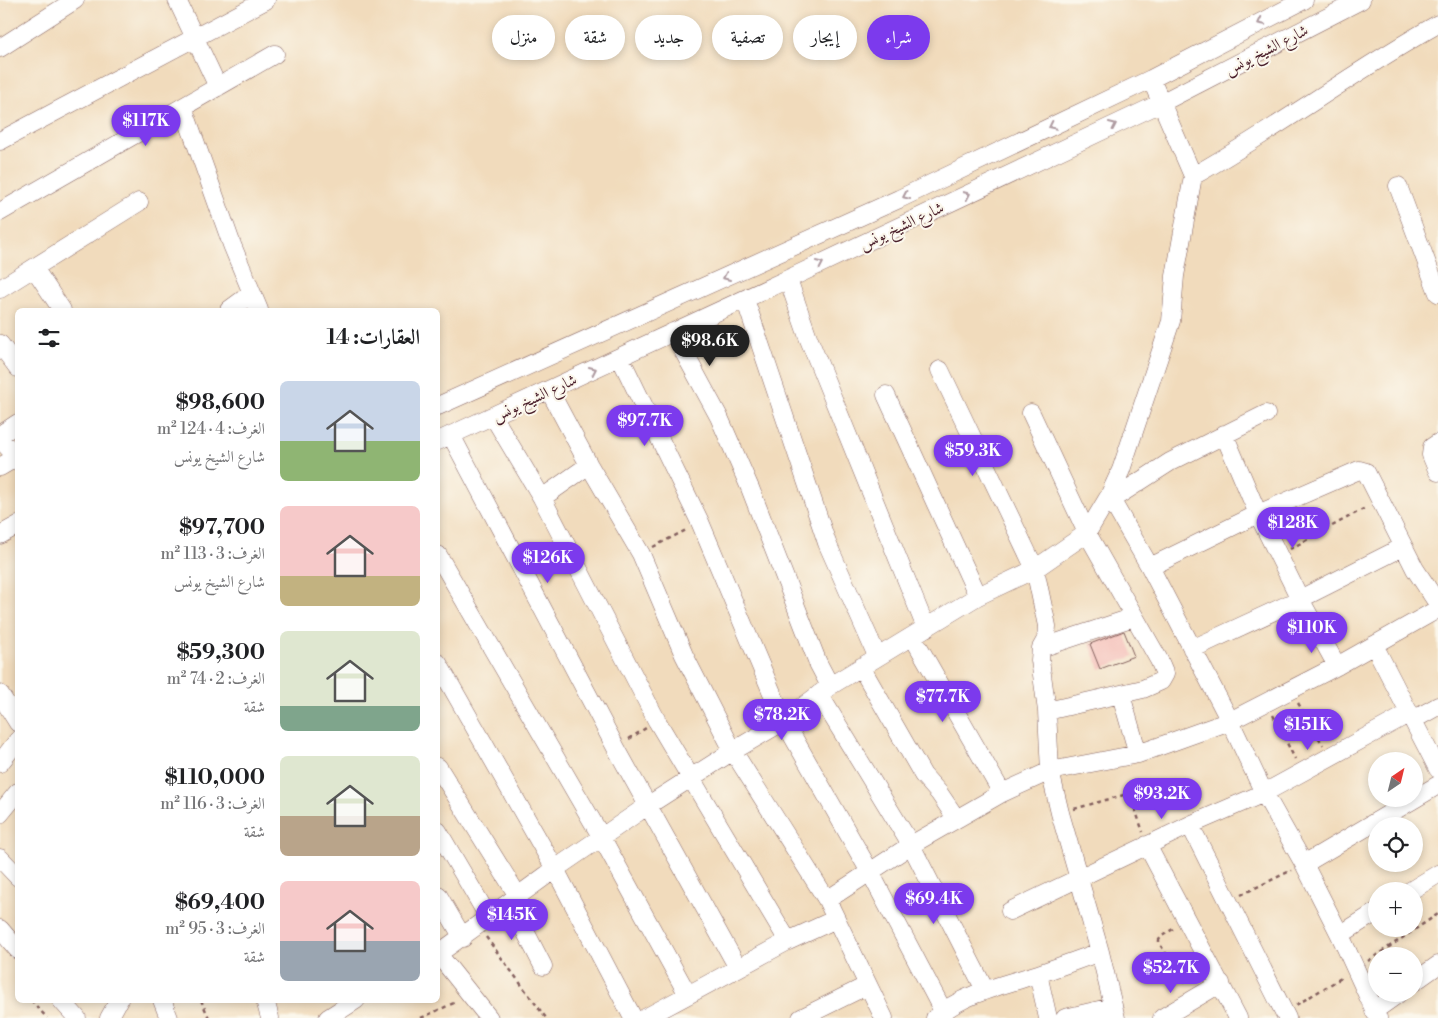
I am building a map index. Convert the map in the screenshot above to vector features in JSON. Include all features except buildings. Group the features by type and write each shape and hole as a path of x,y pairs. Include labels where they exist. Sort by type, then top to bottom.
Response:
{"street":[{"path":"0,48 76,0"},
{"path":"177,0 218,87"},
{"path":"0,140 266,0"},
{"name":"شارع الشيخ يونس","path":"440,405 899,199 1151,79 1304,0"},
{"name":"شارع الشيخ يونس","path":"444,438 767,289 1161,103 1361,0"},
{"path":"1193,176 1225,158 1392,49 1438,24"},
{"path":"0,212 275,54"},
{"path":"440,953 463,938 555,869 647,806 784,721 824,690 978,596 1035,570 1087,533 1110,498 1121,470 1170,321 1175,276 1193,176 1151,79"},
{"path":"183,106 232,245 258,308"},
{"path":"1398,186 1437,287"},
{"path":"0,289 139,202"},
{"path":"756,264 767,289"},
{"path":"34,268 61,308"},
{"path":"788,279 919,632 1002,793"},
{"path":"232,308 252,293"},
{"path":"744,299 827,543 877,656"},
{"path":"673,332 719,418 746,479 818,663 824,690 912,845 986,990"},
{"path":"0,344 15,364"},
{"path":"620,357 700,522 784,721 870,872 939,1014 986,990 1100,952"},
{"path":"940,370 1035,570 1047,626 1046,639 1041,648 1040,660 1047,711 1050,771 1060,813 1100,952 1114,1013 1065,1018"},
{"path":"550,390 589,464 641,554 684,655 733,751 827,900 884,1018"},
{"path":"886,395 978,596"},
{"path":"1031,413 1087,533 1160,660 1164,674 1161,681 1143,689 1047,711"},
{"path":"1110,498 1170,462 1266,414"},
{"path":"493,416 542,498 657,721 788,941"},
{"path":"15,425 0,437 15,455"},
{"path":"1224,434 1258,514 1300,599 1337,666"},
{"path":"444,438 738,968"},
{"path":"1438,443 1432,448 1431,455 1438,472"},
{"path":"0,467 15,458"},
{"path":"542,498 589,464"},
{"path":"1150,567 1258,514 1359,470 1366,472 1403,547 1438,604"},
{"path":"1110,498 1150,567 1230,721 1264,793 1304,864 1340,935 1376,1015 1390,1002"},
{"path":"0,535 15,527"},
{"path":"1192,649 1300,599 1403,547"},
{"path":"440,558 602,838 688,995"},
{"path":"827,900 956,818 1002,793 1050,771 1138,754 1230,721 1337,666 1438,609"},
{"path":"1041,648 1134,616"},
{"path":"1374,645 1438,768"},
{"path":"440,667 555,869 633,1018"},
{"path":"861,667 923,775 939,793 956,818"},
{"path":"0,694 15,718"},
{"path":"1122,695 1138,754"},
{"path":"1010,911 1190,825 1264,793 1330,757 1438,706"},
{"path":"0,763 15,744"},
{"path":"440,770 514,899 543,966"},
{"path":"1304,864 1438,785"},
{"path":"0,814 15,796"},
{"path":"1190,825 1285,1015"},
{"path":"440,835 484,922"},
{"path":"1147,845 1238,1018"},
{"path":"0,858 15,874"},
{"path":"1423,883 1438,874"},
{"path":"440,898 463,938"},
{"path":"1340,935 1368,917"},
{"path":"645,1018 788,941 836,919"},
{"path":"0,929 15,946"},
{"path":"440,956 488,1018"},
{"path":"1423,976 1438,965"},
{"path":"1038,974 1048,1018"},
{"path":"1162,1018 1220,983"},
{"path":"801,1018 868,985"},
{"path":"64,1003 77,1018"},
{"path":"109,1018 117,1003"},
{"path":"163,1003 169,1018"},
{"path":"266,1003 270,1018"},
{"path":"328,1018 351,1003"}],"path":[{"path":"1278,555 1380,500"},
{"path":"641,554 700,522"},
{"path":"1290,691 1317,732 1330,757"},
{"path":"1266,702 1302,772"},
{"path":"616,748 657,721"},
{"path":"1060,813 1127,794 1131,797 1147,845"},
{"path":"1228,901 1304,864"},
{"path":"1285,1015 1438,914"},
{"path":"484,922 546,1018"},
{"path":"1188,922 1162,936 1159,940 1196,999"},
{"path":"421,1018 470,994"},
{"path":"34,1003 47,1018"},
{"path":"202,1003 209,1018"}]}
